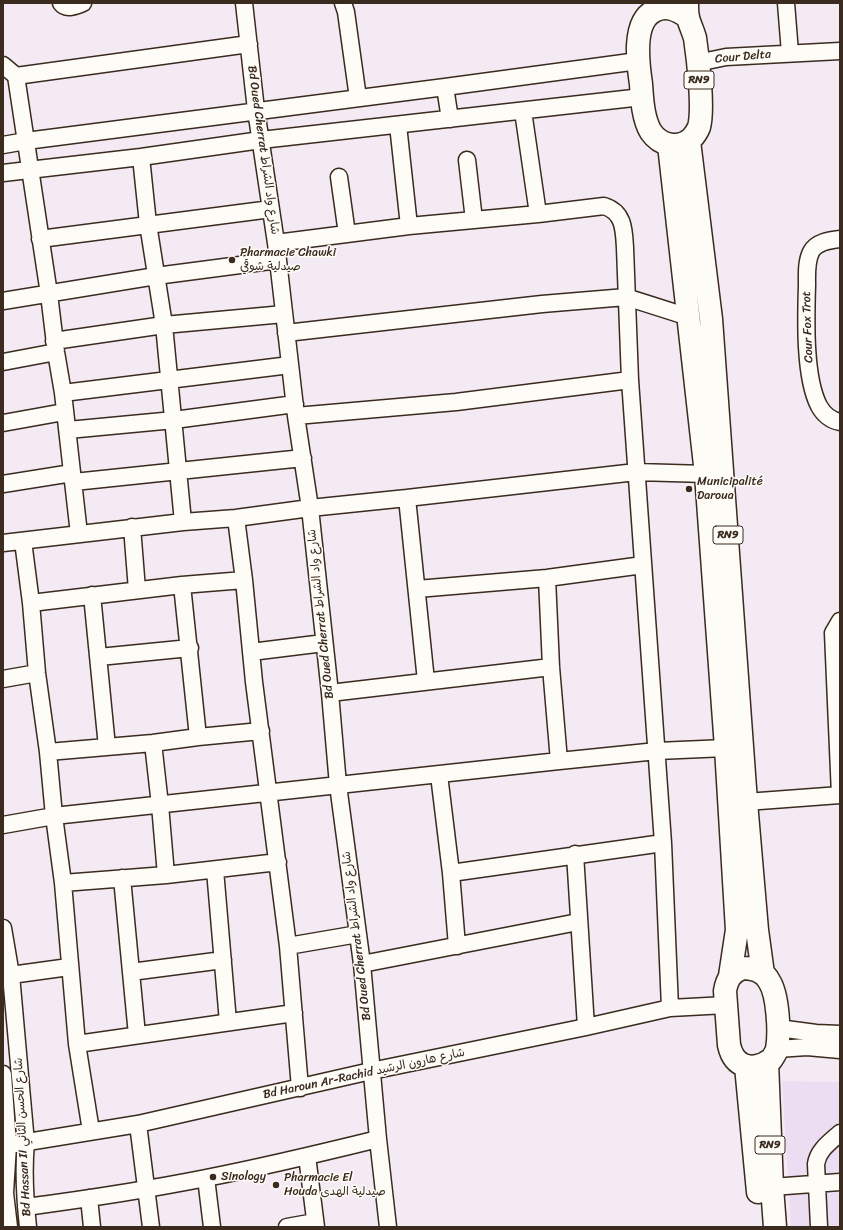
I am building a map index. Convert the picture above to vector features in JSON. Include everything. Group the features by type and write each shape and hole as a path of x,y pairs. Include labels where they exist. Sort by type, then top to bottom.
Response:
{"highway":[{"name":"RN9","path":"659,6 678,11 688,10 694,38 697,63 700,112 699,126 695,135 679,143 657,138 647,124 638,61 640,26 646,17 659,6"},
{"name":"RN9","path":"679,143 688,317 706,474 726,748 737,930 730,976 726,983 726,1005 730,1053 738,1063 746,1066 760,1227"},
{"name":"RN9","path":"679,143 711,319 746,802 757,930 763,974 769,980 776,1005 772,1187 775,1227"},
{"path":"730,976 742,968 750,968 763,974"},
{"path":"746,1066 753,1066 774,1046"}],"street":[{"path":"60,3 63,6 69,7 83,3"},
{"name":"Bd Oued Cherrat شارع واد الشراط","path":"244,3 256,110 276,244 295,410 310,508 330,693 338,785 362,964 371,1071 388,1227"},
{"path":"342,3 346,12 358,98"},
{"path":"786,3 790,53"},
{"path":"16,76 249,44"},
{"name":"Cour Delta","path":"697,63 726,57 840,51"},
{"path":"3,145 256,110 445,88 638,61"},
{"path":"3,65 16,76 63,393 79,534"},
{"path":"445,88 450,119"},
{"path":"3,173 140,157 261,140 642,97"},
{"path":"523,111 538,214"},
{"path":"398,125 409,226"},
{"path":"140,157 148,224 164,325 183,522"},
{"path":"467,160 474,220"},
{"path":"338,177 347,234"},
{"path":"276,244 409,226 538,214 604,206 611,208 618,215 623,227 630,380 663,843 670,1008"},
{"path":"40,239 271,209"},
{"name":"Cour Fox Trot","path":"840,239 828,240 817,246 811,252 808,263 806,310 808,362 814,394 819,406 827,417 840,422"},
{"path":"3,301 156,276 278,260"},
{"path":"286,333 535,305 626,297 688,317"},
{"path":"3,362 55,346 164,325 284,314"},
{"path":"63,393 290,365"},
{"path":"68,430 295,410 456,402 630,380"},
{"path":"3,424 64,412"},
{"path":"3,484 177,471 303,458"},
{"path":"3,543 132,527 236,518 310,508 636,472 706,474"},
{"path":"407,498 426,681"},
{"path":"236,518 268,793 288,946 300,1088"},
{"path":"132,527 137,590"},
{"path":"23,541 31,603 37,673 48,752 54,816 63,883 69,967 77,1044 91,1131"},
{"path":"417,589 546,578 643,565"},
{"path":"546,578 551,667 559,760"},
{"path":"31,603 182,585 244,580"},
{"path":"182,585 190,648 198,737"},
{"path":"92,595 107,747"},
{"path":"746,802 840,795 833,633 840,621"},
{"path":"251,652 324,643"},
{"path":"99,657 190,648"},
{"path":"330,693 551,667"},
{"path":"3,679 37,673"},
{"path":"48,752 153,744 198,737 261,731"},
{"path":"153,744 166,875"},
{"path":"3,824 54,816 439,775 559,760 726,748"},
{"path":"439,775 451,873 457,946"},
{"path":"451,873 574,854 663,843"},
{"path":"574,854 586,1027"},
{"path":"63,883 166,875 278,862"},
{"path":"215,870 228,1022"},
{"path":"122,878 137,1035"},
{"path":"362,964 578,922"},
{"name":"Bd Hassan II شارع الحسن الثاني","path":"3,928 12,975 26,1143 24,1165 28,1227"},
{"path":"288,946 358,934"},
{"path":"131,972 223,960"},
{"path":"12,975 69,967"},
{"name":"Bd Haroun Ar-Rachid شارع هارون الرشيد","path":"6,1146 138,1124 371,1071 586,1027 670,1008 726,1005"},
{"path":"77,1044 294,1013"},
{"path":"774,1046 816,1033 840,1034"},
{"path":"774,1046 840,1050"},
{"name":"Bd Hassan II شارع الحسن الثاني","path":"4,1085 6,1146 4,1192 10,1227"},
{"path":"138,1124 151,1227"},
{"path":"820,1227 816,1164 818,1154 840,1133"},
{"path":"26,1207 206,1178 378,1139"},
{"path":"287,1227 316,1225 307,1156"},
{"path":"206,1178 212,1227"},
{"path":"772,1187 840,1182"},
{"path":"89,1198 92,1227"}],"shaded area":[{"path":"782,1081 840,1082 840,1227 791,1227"}],"place":[{"name":"Pharmacie Chawki صيدلية شوقي","path":"232,260"},
{"name":"Municipalité Daroua","path":"689,489"},
{"name":"Sinology","path":"213,1177"},
{"name":"Pharmacie El Houda صيدلية الهدى","path":"276,1185"}]}
